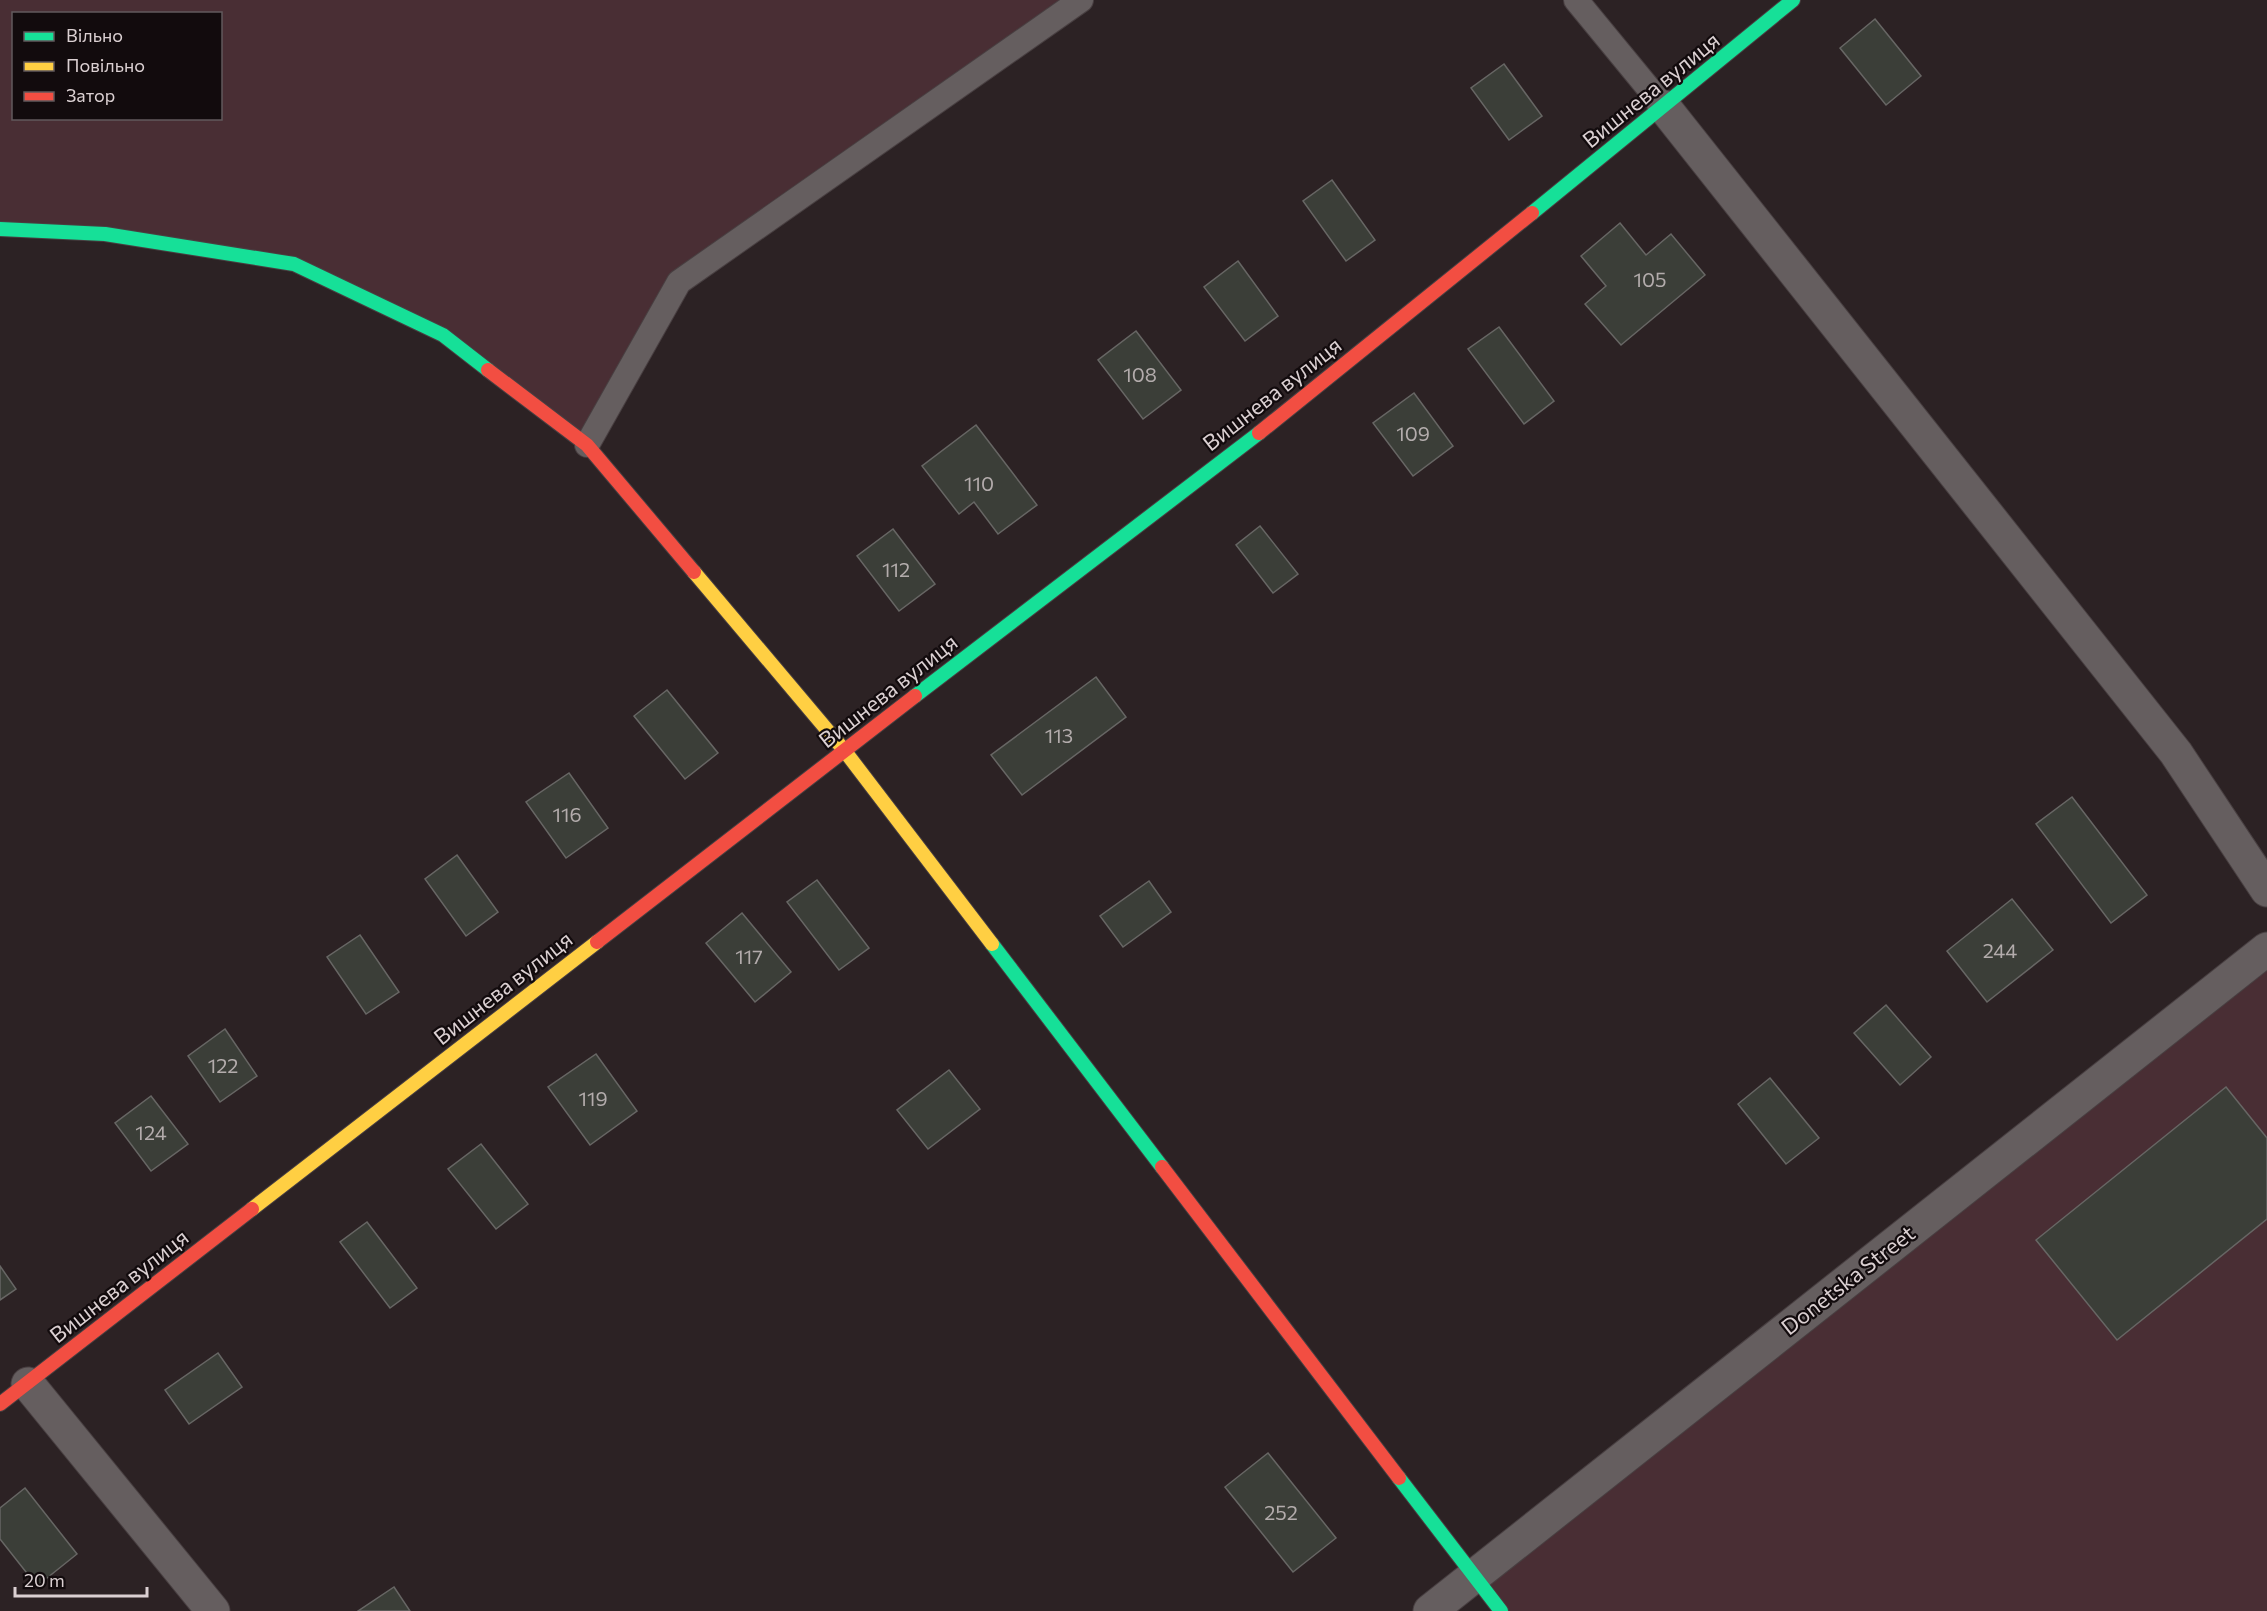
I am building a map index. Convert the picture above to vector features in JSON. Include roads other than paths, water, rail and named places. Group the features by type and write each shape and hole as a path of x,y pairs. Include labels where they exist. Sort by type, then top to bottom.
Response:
{"street":[{"name":"Вишнева вулиця","path":"0,1404 844,750 1259,433 1664,107 1793,0"},
{"path":"1664,107 2176,753 2267,890"},
{"path":"0,229 105,234 294,264 443,335 587,445 844,750 1501,1611"},
{"name":"Donetska Street","path":"1430,1611 2267,950"},
{"path":"28,1384 213,1611"}],"lane":[{"path":"587,445 680,282 1081,0"},
{"path":"1576,0 1664,107"}]}
